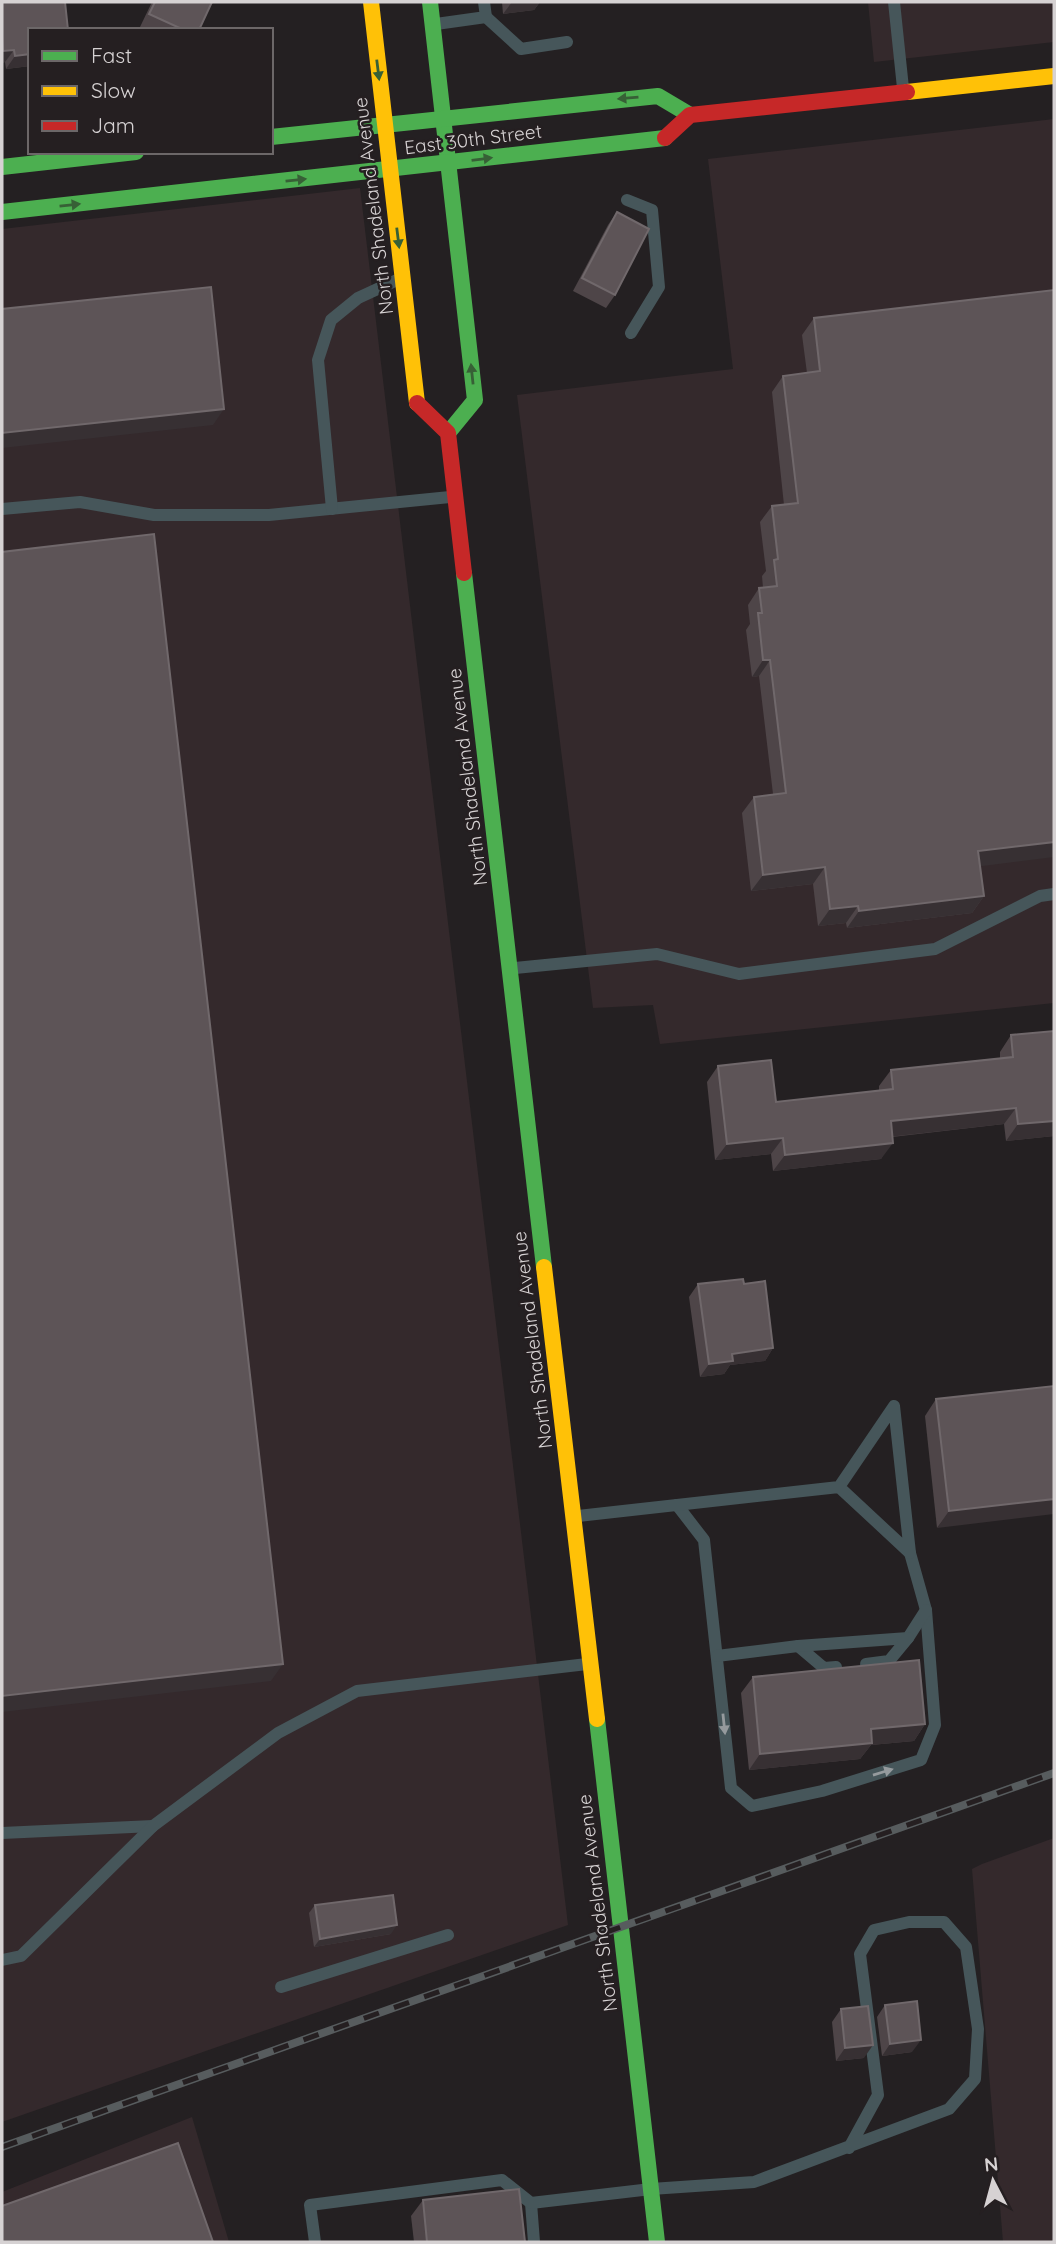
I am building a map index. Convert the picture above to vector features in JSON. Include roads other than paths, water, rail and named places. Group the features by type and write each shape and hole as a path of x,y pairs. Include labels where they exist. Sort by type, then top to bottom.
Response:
{"main road":[{"name":"North Shadeland Avenue","path":"371,2 417,405 448,433 657,2242"},
{"path":"430,2 475,400 448,433"},
{"path":"690,116 1054,76"},
{"name":"East 30th Street","path":"2,212 664,139 690,116 658,96 273,138"},
{"path":"2,167 118,154"}],"lane":[{"path":"484,2 486,17 521,49 567,42"},
{"path":"894,2 903,92"},
{"path":"432,25 486,17"},
{"path":"627,200 652,210 659,287 631,333"},
{"path":"332,509 318,360 331,320 358,298 402,277"},
{"path":"2,509 80,502 154,515 269,515 455,496"},
{"path":"510,968 657,954 739,974 934,949 1040,896 1054,894"},
{"path":"677,1505 704,1541 731,1788 752,1805 822,1791 921,1760 935,1725 926,1610 910,1553 894,1406 839,1488"},
{"path":"574,1516 839,1488 910,1553"},
{"path":"866,1664 889,1661 926,1610"},
{"path":"717,1656 798,1646 908,1638"},
{"path":"798,1646 824,1668 836,1667"},
{"path":"2,1960 21,1956 153,1826 278,1733 356,1691 591,1664"},
{"path":"2,1833 153,1826"},
{"path":"315,2242 310,2205 502,2180 531,2203 651,2189 754,2182 849,2148 949,2109 975,2079 978,2029 966,1947 944,1922 909,1922 874,1930 860,1954 878,2095 849,2148"},
{"path":"281,1987 448,1935"},
{"path":"531,2203 534,2242"}],"railway":[{"path":"2,2147 1054,1773"}]}
